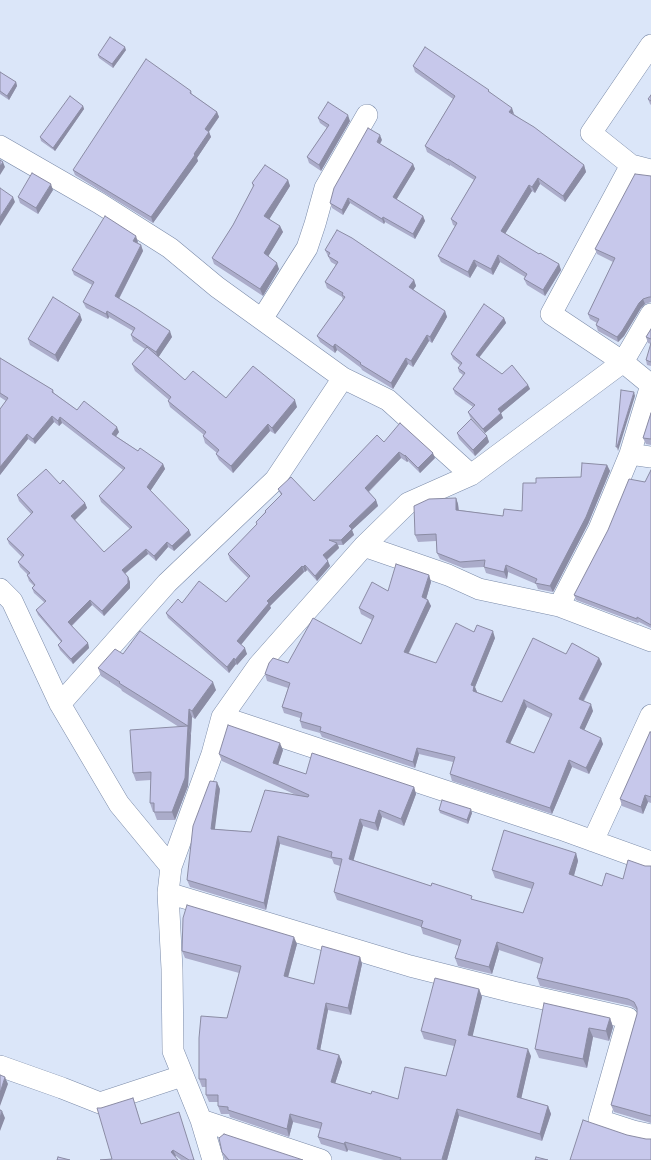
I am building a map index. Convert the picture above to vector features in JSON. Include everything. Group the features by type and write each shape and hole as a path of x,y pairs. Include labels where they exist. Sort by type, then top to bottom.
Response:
{"street":[{"path":"651,45 591,133 631,165 651,170"},
{"path":"262,319 306,248 315,224 325,188 368,115"},
{"path":"0,146 99,203 170,248 218,287 343,378 388,400 471,475"},
{"path":"559,606 599,529 630,454 651,385 623,362 552,314 631,165"},
{"path":"213,1160 201,1120 173,1051 172,969 168,893 171,867 212,754 222,717 258,666 364,546 408,502 471,475 623,362 651,314"},
{"path":"60,704 167,583 275,480 343,378"},
{"path":"630,454 651,457"},
{"path":"364,546 448,575 479,589 559,606 651,641"},
{"path":"0,589 12,601 60,704 119,804 171,867"},
{"path":"594,841 651,715"},
{"path":"222,717 560,829 651,862"},
{"path":"168,893 410,966 513,992 628,1018 599,1120 633,1131 651,1134"},
{"path":"0,1066 100,1103 182,1076"},
{"path":"201,1120 321,1160"}],"building":[{"path":"110,37 125,47 112,64 98,55"},
{"path":"425,47 489,90 488,91 512,108 509,112 534,127 584,165 563,196 538,178 532,187 529,185 501,231 559,264 543,290 524,279 527,274 498,255 491,269 474,260 468,272 438,256 457,223 451,219 476,177 425,146 455,96 413,66"},
{"path":"146,59 191,91 190,93 217,112 205,129 209,132 194,154 195,155 151,217 73,170"},
{"path":"0,72 16,82 7,96 0,91"},
{"path":"70,96 83,106 53,148 40,137"},
{"path":"328,102 348,115 319,165 307,157 329,125 318,118"},
{"path":"368,128 380,135 377,142 413,164 393,197 423,216 413,234 383,217 382,219 348,198 342,210 330,203 334,188"},
{"path":"265,165 288,180 264,216 280,226 264,253 277,263 260,289 212,258 233,225 254,185 252,183"},
{"path":"32,173 51,184 36,208 18,197"},
{"path":"635,174 651,176 651,297 643,299 639,303 617,337 596,325 599,319 588,314 615,258 595,249"},
{"path":"0,188 13,197 0,217"},
{"path":"105,216 136,236 133,241 141,245 115,296 170,331 156,352 131,335 135,328 107,311 106,314 83,302 94,282 72,270"},
{"path":"337,230 352,238 414,280 409,287 445,311 430,337 427,335 411,361 406,358 391,383 360,364 361,363 335,344 333,347 317,336 345,297 342,295 343,293 325,282 338,262 328,256 330,253 325,250"},
{"path":"53,297 80,314 55,355 28,339"},
{"path":"484,304 504,318 476,355 502,374 512,365 528,385 498,409 501,413 483,429 468,412 475,405 453,389 465,373 458,368 462,363 451,354"},
{"path":"651,329 651,339 646,337"},
{"path":"651,343 651,362 646,360"},
{"path":"147,347 185,380 193,371 226,398 253,366 295,400 272,428 268,424 231,466 216,454 219,450 203,436 206,432 168,401 171,397 132,364"},
{"path":"0,358 53,390 52,392 77,410 84,401 117,427 112,434 138,451 140,448 163,464 147,487 189,530 172,546 167,542 154,556 146,549 122,570 128,577 128,583 102,611 90,600 68,622 88,643 71,659 58,645 62,641 36,610 46,601 32,588 35,585 27,575 30,573 18,562 24,555 7,539 33,512 17,495 46,469 60,484 63,480 85,503 71,516 104,552 132,527 99,496 125,468 60,417 58,421 52,416 33,439 27,434 0,467 0,409 8,398 0,393"},
{"path":"621,390 634,392 616,447"},
{"path":"651,413 651,439 643,438"},
{"path":"471,419 487,436 473,450 457,433"},
{"path":"400,423 433,453 418,468 405,455 399,452 365,488 376,500 349,526 352,529 341,540 329,540 337,543 323,555 328,561 315,576 305,565 303,567 302,566 267,601 269,603 237,641 245,648 227,667 166,613 178,599 182,603 199,581 226,602 250,576 228,554 257,524 256,522 266,512 265,511 282,494 278,489 291,477 314,501 377,435 384,442"},
{"path":"582,463 607,465 586,517 550,586 535,583 537,579 506,565 504,572 484,567 485,560 460,562 437,553 436,534 415,535 414,506 429,499 456,498 456,510 503,516 504,509 522,511 523,483 536,483 536,478 581,477"},
{"path":"651,470 651,625 637,617 637,619 574,595 608,530 629,479 645,482"},
{"path":"396,564 429,575 422,597 428,600 404,652 436,663 456,623 474,632 477,625 493,631 471,685 474,686 473,691 502,702 533,638 566,654 572,643 599,658 579,699 591,704 580,728 601,738 586,768 569,760 550,808 450,774 455,757 417,748 413,762 320,731 321,727 300,721 302,713 282,707 290,683 265,674 269,663 273,658 288,663 313,618 361,644 374,616 359,608 372,582 388,591","holes":["524,700 552,714 534,753 506,742"]},
{"path":"140,631 213,682 192,711 189,709 188,726 119,683 120,682 98,668 115,649 123,654"},
{"path":"228,725 280,743 273,763 306,774 312,753 414,787 401,819 379,810 375,823 360,819 349,859 431,886 432,883 472,896 471,899 523,913 534,883 492,870 504,830 576,853 569,874 602,886 606,873 623,879 628,860 645,866 651,866 651,1116 611,1105 637,1014 637,1008 634,1002 628,999 537,978 543,958 497,942 489,967 455,958 461,940 421,927 423,921 334,892 342,859 331,857 332,852 278,836 264,903 187,880 193,826 210,781 217,782 211,829 251,832 265,790 308,797 309,795 219,754"},
{"path":"188,726 185,778 172,812 154,812 154,803 150,803 151,772 133,773 130,730"},
{"path":"650,732 651,797 645,795 641,807 620,799"},
{"path":"442,800 471,809 467,820 439,810"},
{"path":"187,905 294,937 284,976 314,984 322,946 360,957 348,1008 326,1003 317,1049 339,1055 331,1082 371,1094 372,1091 398,1099 405,1067 446,1076 456,1040 421,1031 435,978 479,989 468,1035 528,1049 517,1097 548,1106 540,1134 457,1109 442,1159 445,1160 400,1160 401,1158 345,1142 344,1144 318,1137 322,1123 290,1114 287,1129 228,1110 228,1107 218,1106 218,1095 206,1095 206,1079 199,1079 199,1038 201,1016 227,1018 241,966 182,951 183,918"},
{"path":"544,1003 610,1018 606,1031 589,1028 583,1059 535,1049"},
{"path":"0,1075 5,1077 0,1093"},
{"path":"133,1098 141,1124 179,1112 194,1160 189,1160 173,1150 171,1152 178,1160 100,1160 112,1159 97,1108"},
{"path":"583,1120 627,1135 651,1139 651,1160 570,1160"},
{"path":"224,1134 303,1160 229,1160 222,1152 219,1138"},
{"path":"58,1157 70,1160 57,1160"},
{"path":"536,1157 548,1160 535,1160"}]}
